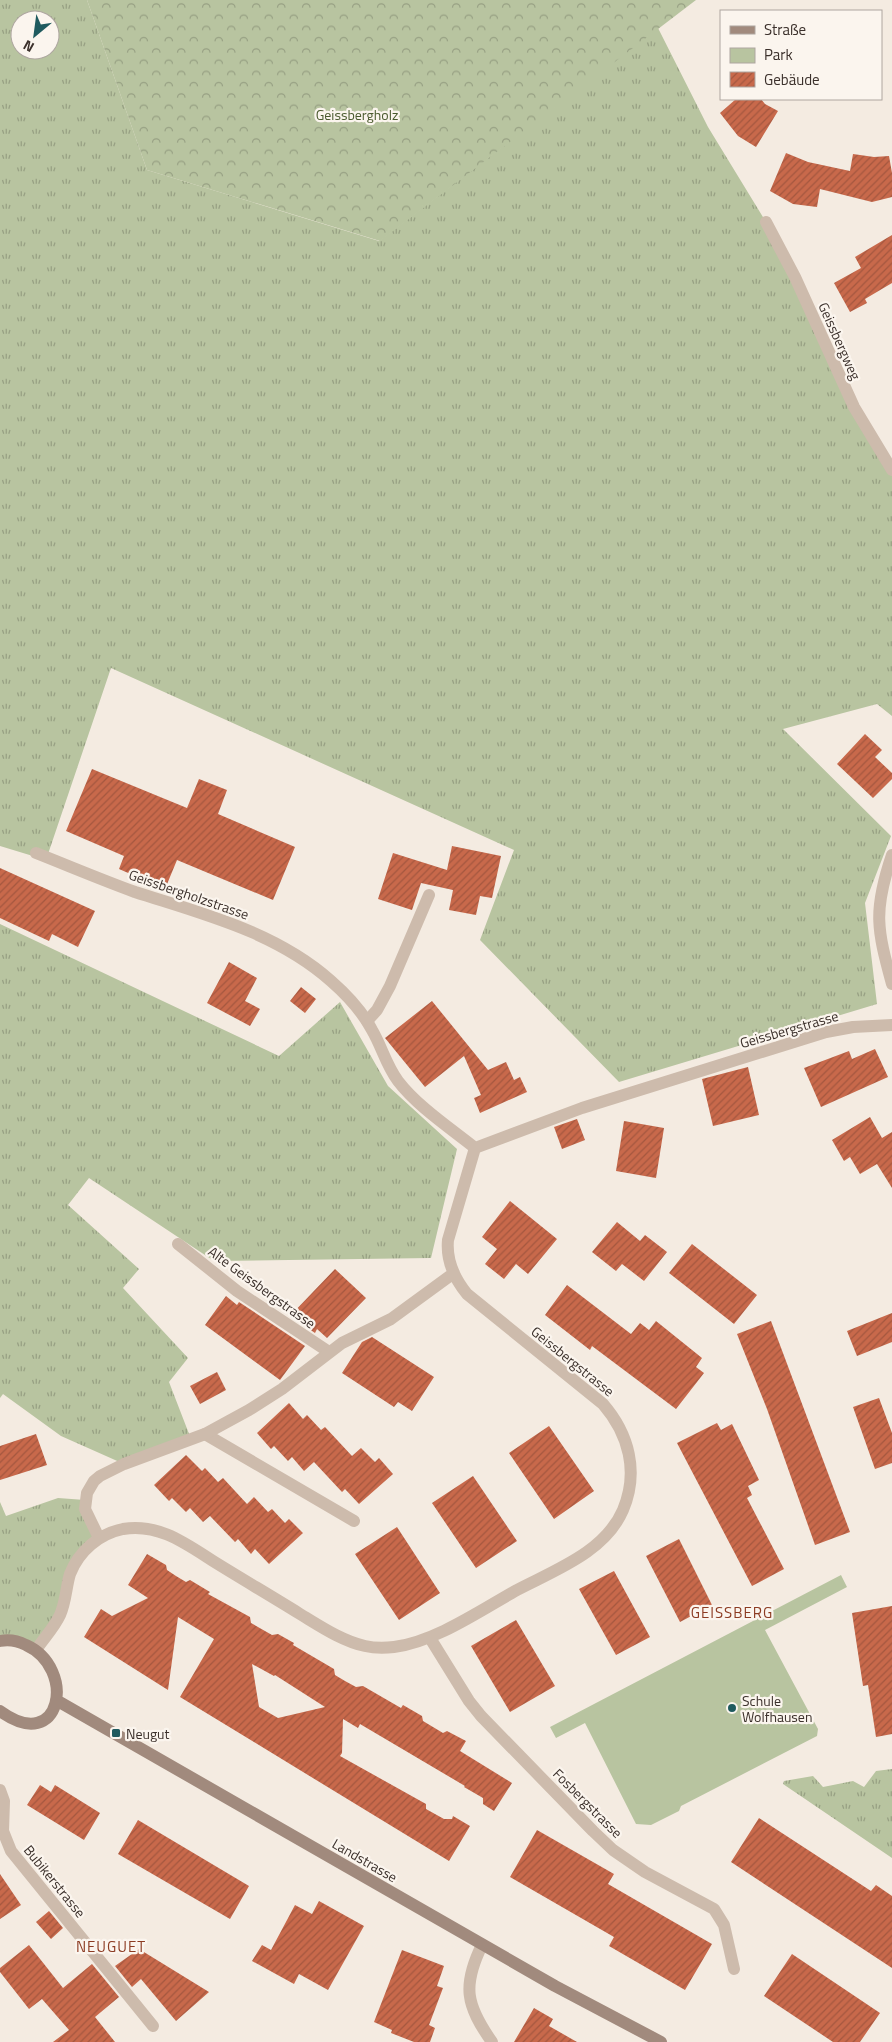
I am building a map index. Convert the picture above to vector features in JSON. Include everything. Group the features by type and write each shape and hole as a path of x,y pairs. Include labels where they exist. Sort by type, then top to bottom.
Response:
{"main road":[{"path":"0,1641 14,1640 36,1650 47,1662 57,1688 56,1700 50,1714 37,1723 19,1722 0,1711"},
{"name":"Landstrasse","path":"56,1700 572,1996 661,2042"}],"street":[{"name":"Geissbergweg","path":"766,222 795,277 854,407 892,470"},
{"name":"Geissbergholzstrasse","path":"36,853 105,881 202,912 253,933 292,954 321,973 348,998 367,1021 385,1060 399,1082 414,1098 475,1148"},
{"path":"892,855 879,898 878,919 880,940 892,984"},
{"path":"367,1021 377,1010 390,986 429,894"},
{"name":"Geissbergstrasse","path":"36,1650 60,1615 70,1574 75,1564 90,1545 100,1538 122,1530 136,1528 166,1533 324,1628 353,1643 378,1648 395,1647 430,1638 576,1559 601,1542 620,1516 631,1484 629,1452 623,1432 608,1410 589,1392 478,1303 459,1284 454,1273 447,1251 448,1240 475,1148 582,1108 826,1032 853,1027 892,1025"},
{"name":"Alte Geissbergstrasse","path":"178,1244 237,1291 329,1352"},
{"path":"100,1538 85,1509 87,1493 94,1481 108,1471 124,1464 205,1434 270,1398 329,1352 390,1319 454,1273"},
{"path":"205,1434 354,1521"},
{"name":"Fosbergstrasse","path":"430,1638 469,1702 593,1831 627,1860 664,1883 710,1906 717,1913 724,1925 734,1969"},
{"name":"Bubikerstrasse","path":"0,1790 4,1801 3,1831 11,1851 153,2026"},
{"path":"482,1945 470,1969 469,1989 474,2009 492,2042"}],"green space":[{"path":"0,0 87,0 147,170 379,241 658,28 708,127 766,222 892,470 892,716 877,704 783,729 891,836 865,903 877,1004 619,1082 480,940 514,850 111,668 46,860 0,846"},
{"name":"Geissbergholz","path":"87,0 696,0 380,241 147,170"},
{"path":"0,924 279,1056 340,1002 388,1086 457,1149 431,1258 214,1261 89,1178 68,1205 139,1269 123,1288 188,1358 169,1382 191,1439 124,1464 61,1436 3,1394 0,1398"},
{"path":"58,1498 85,1500 99,1538 82,1553 63,1607 36,1650 0,1641 0,1502 6,1516"},
{"path":"841,1575 847,1587 765,1630 818,1729 817,1736 681,1806 679,1811 651,1825 636,1824 585,1723 556,1738 550,1727"},
{"path":"892,1769 892,1858 783,1784 784,1781 813,1776 823,1787 853,1781 864,1787 876,1771"}],"building":[{"path":"735,100 762,100 765,104 778,111 756,147 738,136 720,113"},
{"path":"786,153 808,162 850,171 853,154 874,157 889,156 892,173 892,197 872,202 820,189 817,207 793,204 770,191"},
{"path":"892,235 892,283 865,299 867,303 850,312 834,283 861,268 855,257"},
{"path":"865,734 882,750 875,757 892,773 892,779 873,798 837,764"},
{"path":"92,769 187,808 199,779 227,790 218,814 295,847 273,900 177,860 165,889 119,869 124,856 66,831"},
{"path":"452,846 501,856 492,898 480,896 476,915 449,910 453,890 421,883 412,910 378,899 393,853 447,870"},
{"path":"0,868 95,911 78,947 52,934 49,941 0,918"},
{"path":"229,962 257,978 245,1001 260,1009 250,1026 207,1003"},
{"path":"301,987 316,999 305,1013 290,1001"},
{"path":"432,1001 488,1070 506,1062 514,1080 520,1077 527,1092 480,1113 474,1098 481,1095 464,1056 425,1087 385,1038"},
{"path":"875,1049 888,1077 821,1107 804,1068 849,1051 852,1059"},
{"path":"748,1067 759,1115 713,1126 702,1079"},
{"path":"870,1117 882,1138 892,1132 892,1188 877,1164 860,1174 850,1157 844,1161 832,1140"},
{"path":"577,1119 585,1140 562,1149 554,1127"},
{"path":"624,1121 664,1128 656,1178 616,1171"},
{"path":"510,1201 557,1239 528,1274 516,1264 504,1279 485,1264 497,1249 482,1237"},
{"path":"617,1222 640,1241 645,1235 667,1252 644,1281 622,1264 616,1271 592,1252"},
{"path":"692,1244 757,1295 734,1324 669,1273"},
{"path":"335,1269 366,1298 327,1338 317,1329 315,1333 290,1316"},
{"path":"567,1285 631,1334 640,1323 649,1330 656,1321 702,1358 696,1367 704,1373 676,1409 592,1346 590,1350 545,1315"},
{"path":"226,1296 237,1305 239,1302 305,1346 280,1380 205,1325"},
{"path":"892,1313 892,1342 857,1356 847,1331"},
{"path":"771,1321 850,1532 815,1545 767,1409 737,1334"},
{"path":"372,1337 434,1377 412,1411 398,1402 394,1407 342,1373 362,1342"},
{"path":"217,1372 226,1390 200,1404 190,1386"},
{"path":"879,1398 892,1433 892,1463 875,1469 853,1407"},
{"path":"289,1403 303,1419 307,1415 321,1430 325,1427 352,1456 361,1448 375,1462 379,1458 393,1474 359,1504 345,1489 342,1492 314,1462 304,1471 292,1457 288,1461 274,1446 271,1449 257,1433"},
{"path":"717,1423 721,1430 732,1424 759,1480 748,1486 752,1495 747,1498 784,1569 752,1586 677,1443"},
{"path":"549,1426 594,1491 554,1519 509,1453"},
{"path":"36,1434 47,1465 0,1480 0,1446"},
{"path":"186,1455 202,1471 205,1468 218,1482 223,1478 247,1504 254,1497 268,1512 272,1509 285,1523 289,1519 303,1533 269,1564 255,1549 251,1554 238,1539 235,1542 210,1516 203,1522 190,1508 186,1512 172,1498 169,1501 154,1485"},
{"path":"473,1476 517,1541 476,1568 432,1503"},
{"path":"397,1527 440,1593 399,1620 355,1554"},
{"path":"679,1539 712,1605 680,1622 646,1556"},
{"path":"147,1554 166,1565 167,1570 176,1576 186,1582 190,1580 210,1592 208,1594 250,1617 251,1623 272,1635 278,1634 294,1643 293,1645 334,1669 335,1675 345,1681 356,1687 363,1686 401,1708 403,1705 422,1716 423,1721 443,1733 447,1731 466,1741 460,1751 512,1783 494,1811 483,1804 483,1798 465,1786 360,1724 358,1728 343,1719 342,1753 340,1756 426,1804 426,1809 444,1819 452,1819 453,1816 470,1826 449,1861 180,1697 214,1639 178,1617 168,1690 84,1637 101,1609 112,1616 148,1598 128,1585","holes":["252,1664 275,1675 325,1707 278,1718 259,1707"]},
{"path":"614,1571 650,1637 616,1655 579,1589"},
{"path":"892,1606 892,1734 876,1737 868,1685 863,1686 852,1613"},
{"path":"516,1620 555,1686 510,1712 471,1646"},
{"path":"40,1785 51,1792 55,1785 100,1813 84,1840 27,1805"},
{"path":"759,1818 871,1891 876,1885 892,1896 892,1968 731,1862"},
{"path":"138,1820 249,1886 230,1919 118,1854"},
{"path":"537,1830 614,1874 608,1884 712,1944 685,1990 609,1946 614,1937 510,1877"},
{"path":"0,1874 21,1905 0,1919"},
{"path":"319,1901 364,1926 328,1990 299,1974 294,1984 252,1961 262,1945 271,1950 295,1905 312,1914"},
{"path":"49,1911 63,1928 51,1939 36,1922"},
{"path":"29,1945 63,1988 92,1964 119,1997 95,2017 115,2042 53,2042 69,2030 42,1999 29,2009 0,1972 0,1968"},
{"path":"139,1949 209,1992 176,2021 141,1979 132,1987 115,1966"},
{"path":"402,1950 444,1966 437,1986 443,1988 429,2025 435,2028 430,2042 414,2042 391,2033 392,2030 374,2022"},
{"path":"792,1954 880,2013 860,2042 833,2042 764,1996"},
{"path":"534,2008 553,2019 549,2026 577,2042 514,2042"}],"place":[{"name":"Schule Wolfhausen","path":"732,1708"},
{"name":"Neugut","path":"116,1733"}],"district":[{"name":"GEISSBERG","path":"732,1612"},
{"name":"NEUGUET","path":"111,1946"}]}
